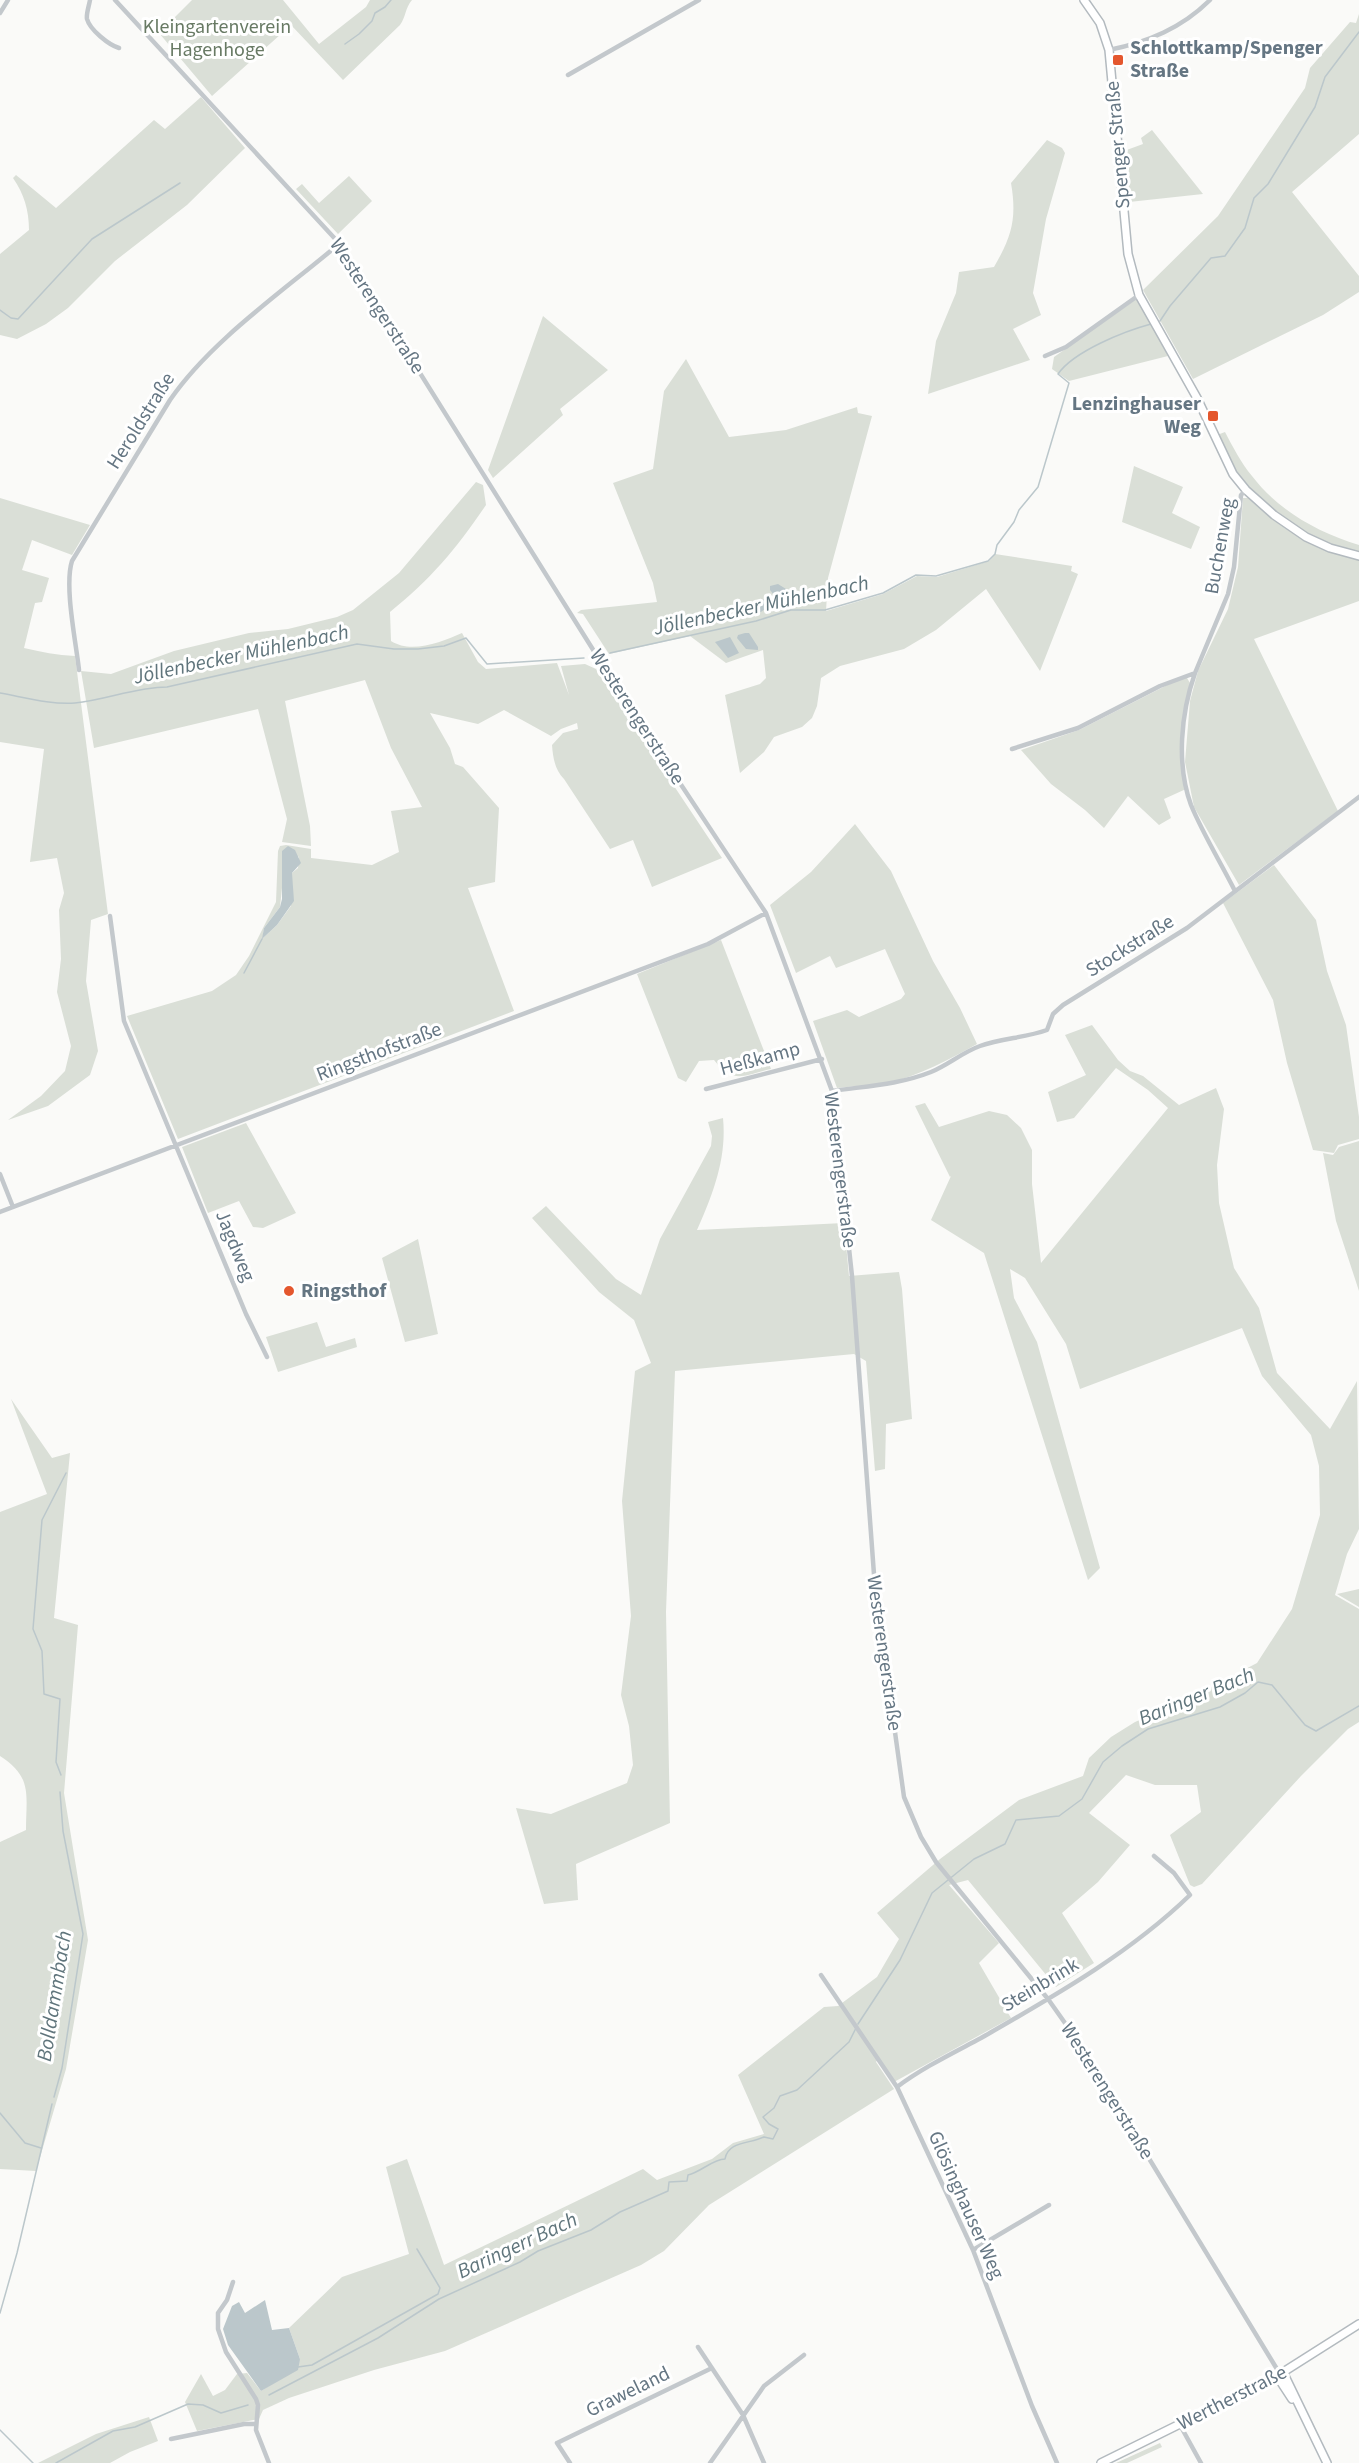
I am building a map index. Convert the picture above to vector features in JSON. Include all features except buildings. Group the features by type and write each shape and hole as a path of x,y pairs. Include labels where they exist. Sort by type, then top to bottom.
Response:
{"main road":[{"name":"Spenger Straße","path":"1084,0 1100,23 1109,50 1128,254 1139,295 1172,352 1233,474 1246,490"},
{"path":"1246,490 1274,515 1306,537 1330,548 1359,556"},
{"name":"Wertherstraße","path":"1101,2463 1280,2374 1359,2324"},
{"name":"Westerengerstraße","path":"1280,2374 1328,2463"}],"street":[{"path":"0,13 8,0"},
{"path":"90,0 86,17 89,23 109,44 119,48"},
{"name":"Westerengerstraße","path":"115,0 338,242 617,688 766,913 832,1091 852,1276 875,1588 904,1797 921,1837 949,1877 1048,1999 1105,2084 1280,2374"},
{"path":"568,75 699,0"},
{"path":"1109,50 1162,34 1190,18 1210,0"},
{"name":"Heroldstraße","path":"79,670 69,588 69,571 72,561 152,428 183,380 197,365 333,249 338,242"},
{"path":"1045,356 1066,347 1139,295"},
{"name":"Buchenweg","path":"1235,891 1192,807 1184,779 1183,761 1187,702 1195,673 1225,606 1234,567 1241,495 1246,490"},
{"path":"1012,749 1078,728 1160,686 1195,673"},
{"name":"Stockstraße","path":"832,1091 882,1086 907,1080 942,1067 983,1044 1021,1038 1047,1029 1053,1014 1063,1005 1187,928 1359,798"},
{"name":"Ringsthofstraße","path":"0,1212 708,944 766,913"},
{"name":"Jagdweg","path":"110,916 124,1021 245,1312 267,1357"},
{"name":"Heßkamp","path":"706,1089 822,1059"},
{"path":"0,1174 13,1208"},
{"name":"Steinbrink","path":"897,2087 1100,1967 1172,1912 1190,1895 1174,1873 1154,1856"},
{"name":"Glösinghauser Weg","path":"821,1975 897,2087 973,2250 1032,2406 1057,2463"},
{"path":"973,2250 1049,2205"},
{"path":"233,2282 227,2300 218,2313 218,2329 222,2343 258,2405 256,2424 269,2463"},
{"path":"698,2347 743,2415 764,2463"},
{"path":"710,2463 764,2386 804,2355"},
{"name":"Graweland","path":"570,2463 557,2443 712,2368"},
{"path":"171,2439 244,2424 256,2424"},
{"path":"1180,2425 1201,2463"}],"green space":[{"name":"Kleingartenverein Hagenhoge","path":"192,0 283,0 319,44 366,7 370,0 412,0 400,25 343,80 291,25 212,96 159,33"},
{"path":"1359,14 1359,134 1292,192 1359,276 1359,292 1323,315 1193,379 1143,290 1218,216 1305,88 1310,68 1350,22 1356,23"},
{"path":"201,97 245,148 187,205 115,261 68,308 46,324 17,339 0,335 0,254 29,230 25,202 13,178 16,175 56,208 154,120 165,129"},
{"path":"1152,130 1203,194 1129,202 1124,151 1143,144 1141,138"},
{"path":"1047,140 1062,148 1065,153 1046,219 1033,293 1041,315 1013,329 1030,360 928,394 936,341 956,293 959,272 994,267 1009,236 1013,217 1011,183"},
{"path":"349,176 372,201 338,234 296,189 302,184 319,203"},
{"path":"1138,300 1168,356 1069,381 1052,369 1054,357"},
{"path":"543,316 608,370 560,409 563,415 493,478 488,470"},
{"path":"686,359 729,437 786,430 857,407 858,413 872,416 828,578 826,611 883,594 917,576 937,577 989,561 995,554 1072,566 1071,571 1078,574 1040,671 986,589 936,630 904,649 840,666 821,678 817,706 812,718 802,727 774,737 764,752 740,773 725,695 760,684 766,678 763,650 726,663 690,636 609,654 583,614 577,613 581,610 657,602 653,583 613,483 653,469 664,391"},
{"path":"1225,432 1248,471 1274,500 1314,527 1359,545 1359,553 1310,535 1264,505 1241,481 1231,464 1217,435"},
{"path":"1134,466 1183,487 1172,513 1200,527 1191,549 1122,522"},
{"path":"476,482 483,485 486,505 464,536 431,575 390,612 391,641 399,645 417,647 436,643 462,633 478,662 486,669 557,663 569,695 561,666 585,664 596,669 722,858 652,887 633,840 610,849 557,768 552,745 563,733 578,729 577,723 551,736 504,710 478,724 430,713 450,748 455,764 463,767 499,808 495,882 468,888 514,1011 178,1139 127,1016 212,991 236,975 249,956 276,902 280,846 311,849 311,858 372,865 399,852 391,811 422,807 391,748 365,680 285,701 310,826 311,846 282,842 287,819 258,709 94,748 81,671 111,674 174,651 249,633 288,629 337,617 353,610 399,573","holes":["299,856 298,868 292,873 291,906 277,925 263,938 264,928 280,907 282,888"]},
{"path":"0,498 90,525 72,555 32,540 22,570 49,578 42,602 35,603 24,648 75,656 108,914 91,920 86,981 98,1051 90,1075 48,1106 8,1120 41,1096 65,1071 71,1046 57,992 61,959 59,910 64,893 57,858 30,862 44,749 0,742"},
{"path":"1243,498 1248,498 1306,539 1359,557 1359,601 1254,639 1338,811 1239,885 1194,807 1185,762 1190,701 1198,671 1228,609 1238,567"},
{"path":"1183,677 1187,678 1190,683 1182,733 1186,789 1164,799 1171,818 1159,825 1128,796 1104,828 1051,784 1021,750 1079,730"},
{"path":"855,824 891,871 933,961 960,1008 977,1044 900,1080 837,1088 813,1021 847,1010 859,1017 901,999 905,994 885,949 836,968 830,956 796,973 770,905 811,872"},
{"path":"1274,865 1316,920 1327,971 1346,1025 1359,1117 1359,1139 1338,1145 1334,1153 1313,1150 1287,1063 1273,1000 1223,903"},
{"path":"721,940 771,1069 740,1076 727,1073 714,1060 699,1061 686,1082 678,1078 637,974"},
{"path":"1092,1025 1118,1060 1130,1071 1143,1076 1179,1105 1216,1088 1224,1109 1217,1165 1219,1203 1234,1268 1259,1308 1277,1373 1330,1429 1357,1381 1359,1529 1347,1554 1335,1595 1359,1609 1359,1722 1348,1729 1301,1776 1202,1884 1194,1887 1190,1885 1170,1835 1201,1812 1197,1785 1155,1785 1126,1775 1089,1813 1130,1845 1098,1882 1062,1913 1094,1963 1056,1987 968,1880 949,1885 999,1943 979,1963 1011,2018 894,2082 878,2059 876,2062 894,2089 709,2205 664,2251 641,2265 445,2351 374,2370 289,2398 263,2410 259,2419 197,2431 185,2402 201,2374 213,2396 225,2390 237,2374 247,2373 261,2391 278,2380 300,2359 289,2328 342,2277 409,2254 386,2167 407,2159 444,2265 643,2169 657,2180 712,2159 733,2143 764,2134 738,2075 824,2007 838,2006 877,1977 899,1939 877,1913 940,1859 1019,1800 1083,1776 1089,1758 1111,1737 1135,1722 1186,1700 1257,1663 1292,1609 1320,1515 1319,1466 1311,1435 1262,1376 1242,1328 1080,1389 1066,1344 1025,1278 1010,1269 1014,1298 1037,1342 1100,1568 1088,1580 984,1253 931,1220 951,1176 915,1106 925,1103 939,1127 989,1111 1007,1115 1021,1128 1032,1150 1032,1184 1041,1263 1168,1108 1148,1090 1116,1068 1074,1118 1057,1122 1048,1092 1086,1075 1065,1035"},
{"path":"723,1118 723,1147 718,1176 697,1230 844,1223 849,1276 899,1272 912,1419 886,1424 885,1469 875,1471 866,1361 854,1354 675,1371 666,1612 670,1823 576,1864 578,1900 544,1904 516,1808 551,1814 627,1783 633,1765 629,1726 621,1695 631,1616 622,1501 635,1371 651,1363 634,1320 599,1292 532,1218 546,1206 616,1279 641,1295 660,1239 711,1146 712,1136 708,1122"},
{"path":"246,1123 296,1213 263,1228 253,1227 239,1201 208,1213 182,1147"},
{"path":"1359,1141 1359,1291 1336,1221 1323,1153 1333,1155 1339,1147"},
{"path":"418,1239 438,1334 405,1342 382,1258"},
{"path":"317,1322 326,1347 355,1338 357,1347 278,1372 266,1337"},
{"path":"11,1399 52,1458 70,1453 54,1618 78,1625 64,1793 88,1940 66,2069 36,2171 0,2169 0,1842 26,1830 27,1807 23,1779 11,1764 0,1756 0,1512 47,1494"},
{"path":"1359,1589 1359,1607 1337,1594"},
{"path":"149,2417 158,2441 110,2463 38,2463 96,2434"},
{"path":"1160,2443 1162,2447 1127,2463 1116,2463"}],"water":[{"path":"778,584 786,589 786,600 783,602 778,600 770,590 770,586"},
{"path":"766,597 770,597 772,604 758,614 749,608 754,604 759,604"},
{"path":"749,633 758,650 746,649 737,638 738,635"},
{"path":"730,637 739,653 728,658 715,642"},
{"path":"288,846 295,850 301,863 292,873 294,901 277,925 262,939 264,928 280,907 282,851"},
{"path":"265,2300 272,2330 289,2328 300,2359 298,2370 261,2391 228,2345 223,2329 232,2306 239,2302 245,2313"}],"waterway":[{"path":"345,44 359,34 372,21 375,13 391,0"},
{"path":"1160,321 1211,258 1225,256 1245,228 1254,198 1268,184 1315,107 1325,77 1359,32"},
{"path":"0,310 11,318 18,319 92,239 180,183"},
{"name":"Jöllenbecker Mühlenbach","path":"610,653 756,621 791,610 825,610 883,593 916,575 936,576 988,561 995,554 997,545 1014,522 1019,510 1038,487 1069,383 1058,374 1076,357 1088,350 1114,337 1151,324"},
{"name":"Jöllenbecker Mühlenbach","path":"0,693 56,703 75,703 144,689 167,687 357,644 394,649 418,649 444,646 466,638 487,664 584,658"},
{"path":"244,973 262,939"},
{"name":"Bolldammbach","path":"61,1775 56,1762 60,1699 44,1694 42,1651 33,1629 42,1520 66,1473"},
{"name":"Baringer Bach","path":"858,2024 900,1960 932,1893 974,1859 1005,1844 1016,1820 1059,1816 1082,1799 1103,1762 1148,1729 1220,1707 1245,1693 1258,1682 1272,1685 1305,1725 1316,1731 1359,1706"},
{"name":"Bolldammbach","path":"54,2097 62,2068 83,1934 63,1831 60,1792"},
{"name":"Baringerr Bach","path":"269,2395 378,2338 439,2299 520,2262 538,2251 591,2230 620,2212 668,2191 669,2182 687,2181 688,2175 725,2159 730,2149 735,2146 764,2137 773,2139 778,2129 763,2117 774,2108 780,2096 797,2090 849,2042 856,2028"},
{"name":"Bolldammbach","path":"0,2313 17,2253 52,2104"},
{"path":"0,2113 25,2143 41,2148"},
{"path":"298,2367 312,2365 438,2294 440,2288 417,2249"},
{"path":"56,2463 113,2431 135,2427 188,2404 203,2405 221,2413 248,2405"},
{"name":"Bolldammbach","path":"0,2430 33,2463"}],"place":[{"name":"Schlottkamp/Spenger Straße","path":"1118,60"},
{"name":"Lenzinghauser Weg","path":"1213,416"},
{"name":"Ringsthof","path":"289,1291"}]}
